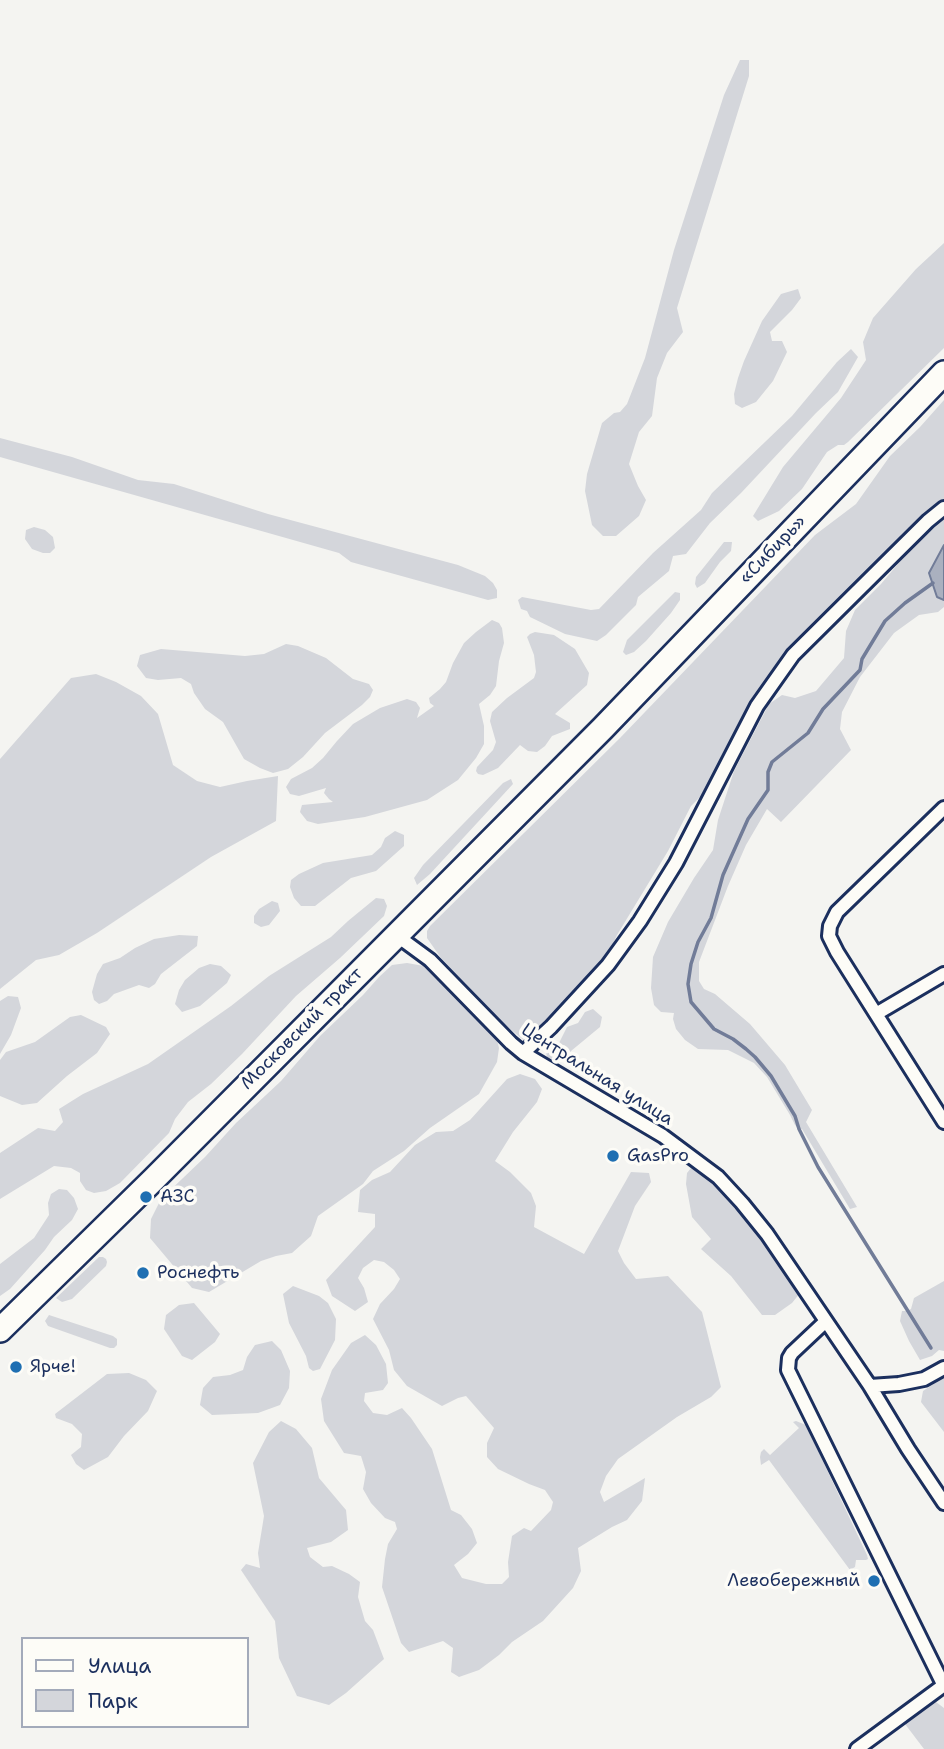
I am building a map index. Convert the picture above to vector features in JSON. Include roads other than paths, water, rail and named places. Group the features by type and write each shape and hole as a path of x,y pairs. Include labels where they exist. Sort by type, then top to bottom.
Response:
{"highway":[{"name":"«Сибирь»","path":"603,728 944,373"},
{"name":"Московский тракт","path":"0,1330 603,728"}],"street":[{"path":"523,1053 608,965 640,921 676,863 757,706 793,655 944,508"},
{"path":"944,808 837,912 830,926 829,936 944,1122"},
{"name":"Центральная улица","path":"396,935 430,960 523,1053 663,1136 718,1177 766,1234 870,1386 944,1503"},
{"path":"876,1014 944,974"},
{"path":"826,1321 792,1353 787,1364 944,1686 857,1749"},
{"path":"870,1386 924,1379 944,1368"}],"water":[{"path":"944,545 944,600 937,597 929,573"}],"waterway":[{"path":"931,1348 818,1167 795,1116 771,1076 746,1049 714,1029 691,1002 688,984 698,942 711,918 723,875 748,819 768,790 768,772 772,762 808,733 823,709 860,670 862,659 885,621 933,583"}],"place":[{"name":"GasPro","path":"613,1156"},
{"name":"АЗС","path":"146,1197"},
{"name":"Роснефть","path":"143,1273"},
{"name":"Ярче!","path":"16,1367"},
{"name":"Левобережный","path":"874,1581"}]}
